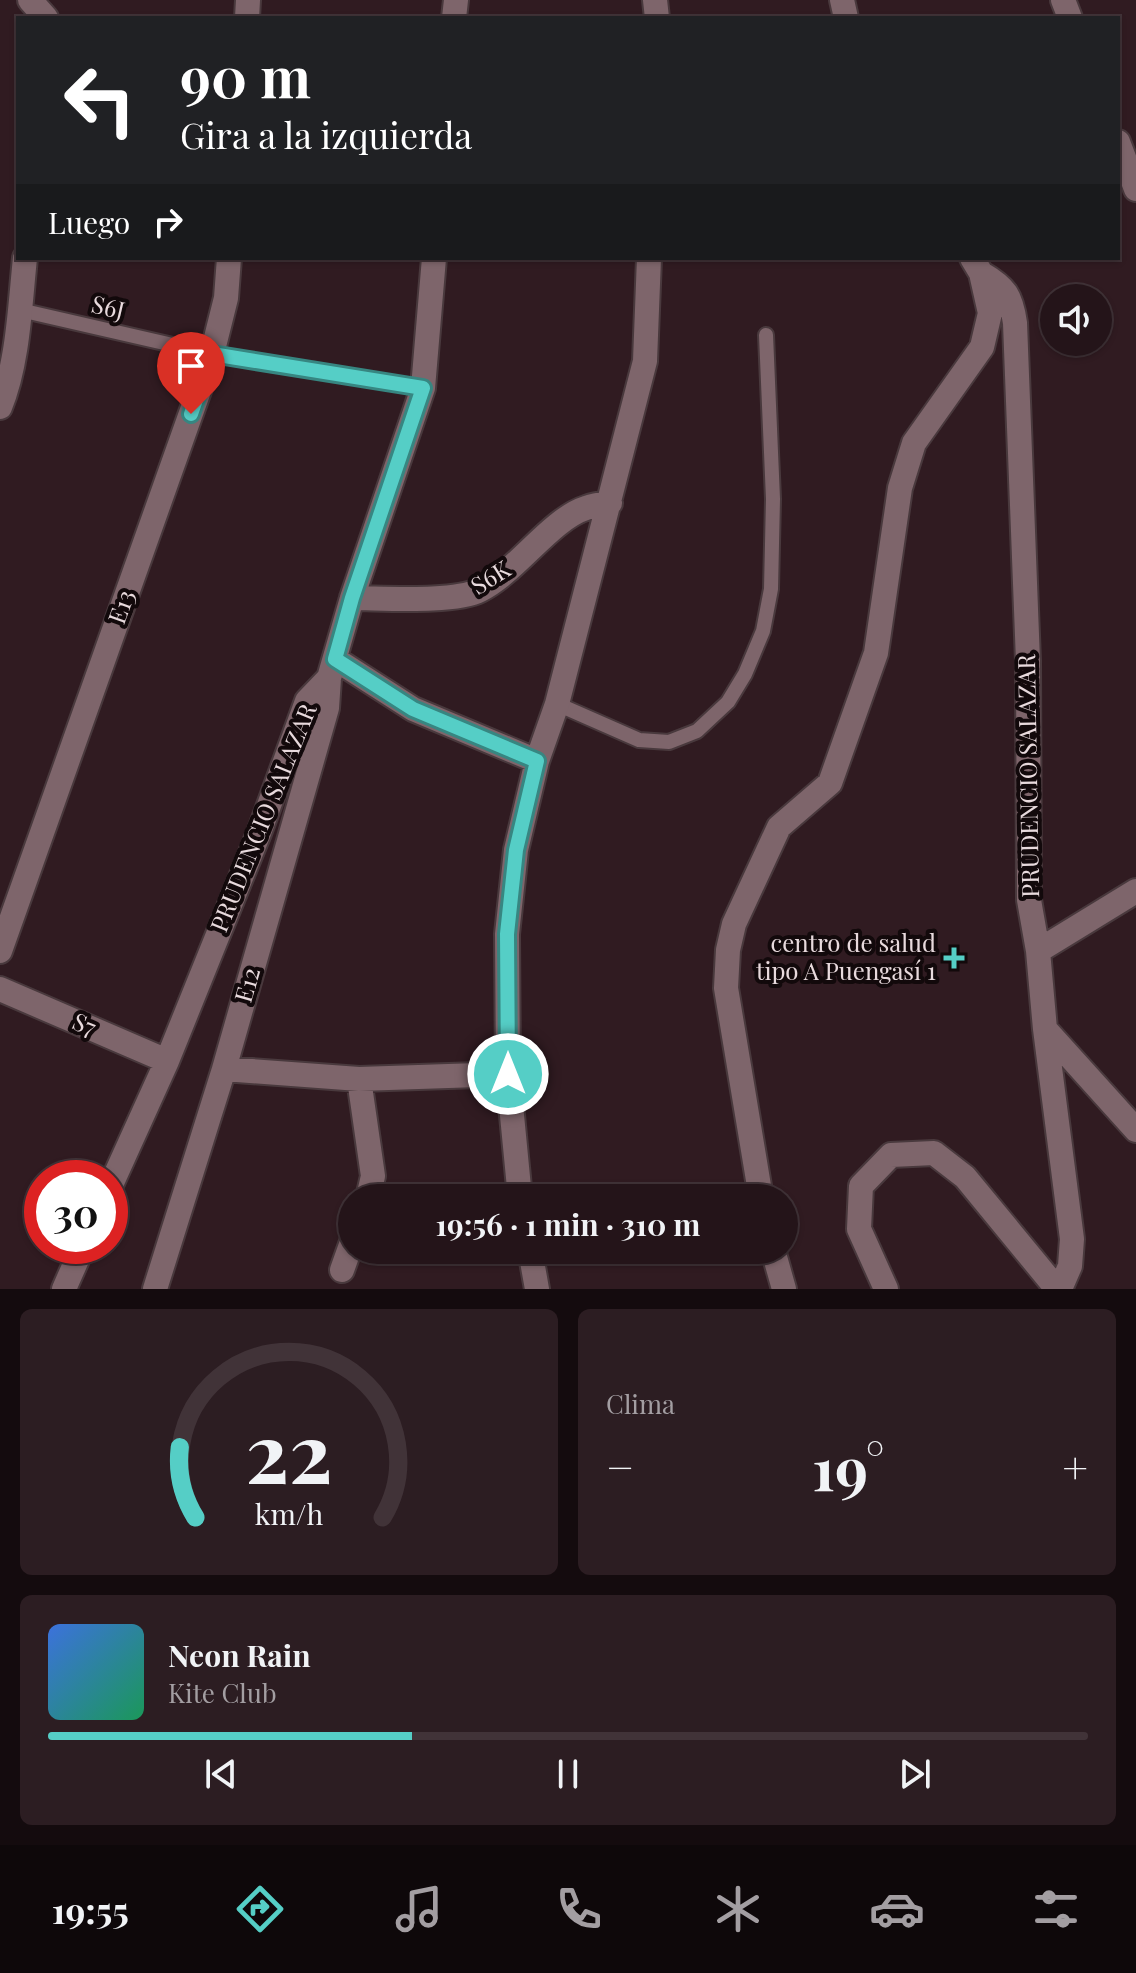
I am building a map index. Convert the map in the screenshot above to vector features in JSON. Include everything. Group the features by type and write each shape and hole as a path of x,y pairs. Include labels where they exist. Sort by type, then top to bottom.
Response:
{"street":[{"path":"30,0 44,16"},
{"path":"1120,147 1136,189"},
{"path":"0,407 6,393 25,260"},
{"name":"E13","path":"0,951 212,354 226,298 229,260"},
{"name":"PRUDENCIO SALAZAR","path":"122,1160 167,1061 259,833 307,701 332,669 352,598 423,388 434,260"},
{"path":"519,1184 508,1074 507,934 516,850 537,761 557,704 645,361 649,260"},
{"path":"759,1184 726,988 728,950 734,924 779,827 830,783 876,653 900,488 914,443 982,347 990,313 976,266"},
{"name":"PRUDENCIO SALAZAR","path":"976,266 1000,284 1008,296 1015,323 1028,661 1029,900 1038,951 1072,1239 1070,1266 1058,1289"},
{"name":"S6K","path":"352,598 457,596 478,592 497,580 567,518 584,508 610,503"},
{"path":"332,669 413,709 537,761"},
{"name":"E12","path":"155,1289 224,1069 327,708 332,669"},
{"path":"1038,951 1136,891"},
{"name":"S7","path":"0,989 167,1061"},
{"path":"1045,1029 1136,1130"},
{"path":"224,1069 359,1079 508,1074"},
{"path":"359,1079 373,1176 371,1184"},
{"path":"886,1289 859,1229 861,1186 891,1155 934,1153 965,1177 1058,1289"},
{"path":"64,1289 75,1264"},
{"path":"342,1270 344,1264"},
{"path":"533,1264 537,1289"},
{"path":"777,1264 784,1289"}],"lane":[{"name":"S6J","path":"20,310 212,354 423,388"},
{"path":"557,704 639,740 669,742 697,731 728,702 745,674 763,631 771,589 773,499 766,335"}],"place":[{"name":"centro de salud tipo A Puengasí 1","path":"954,958"}],"route":[{"path":"191,414 212,354 423,388 352,598 335,659 413,709 537,761 516,850 507,934 508,1074"}]}
